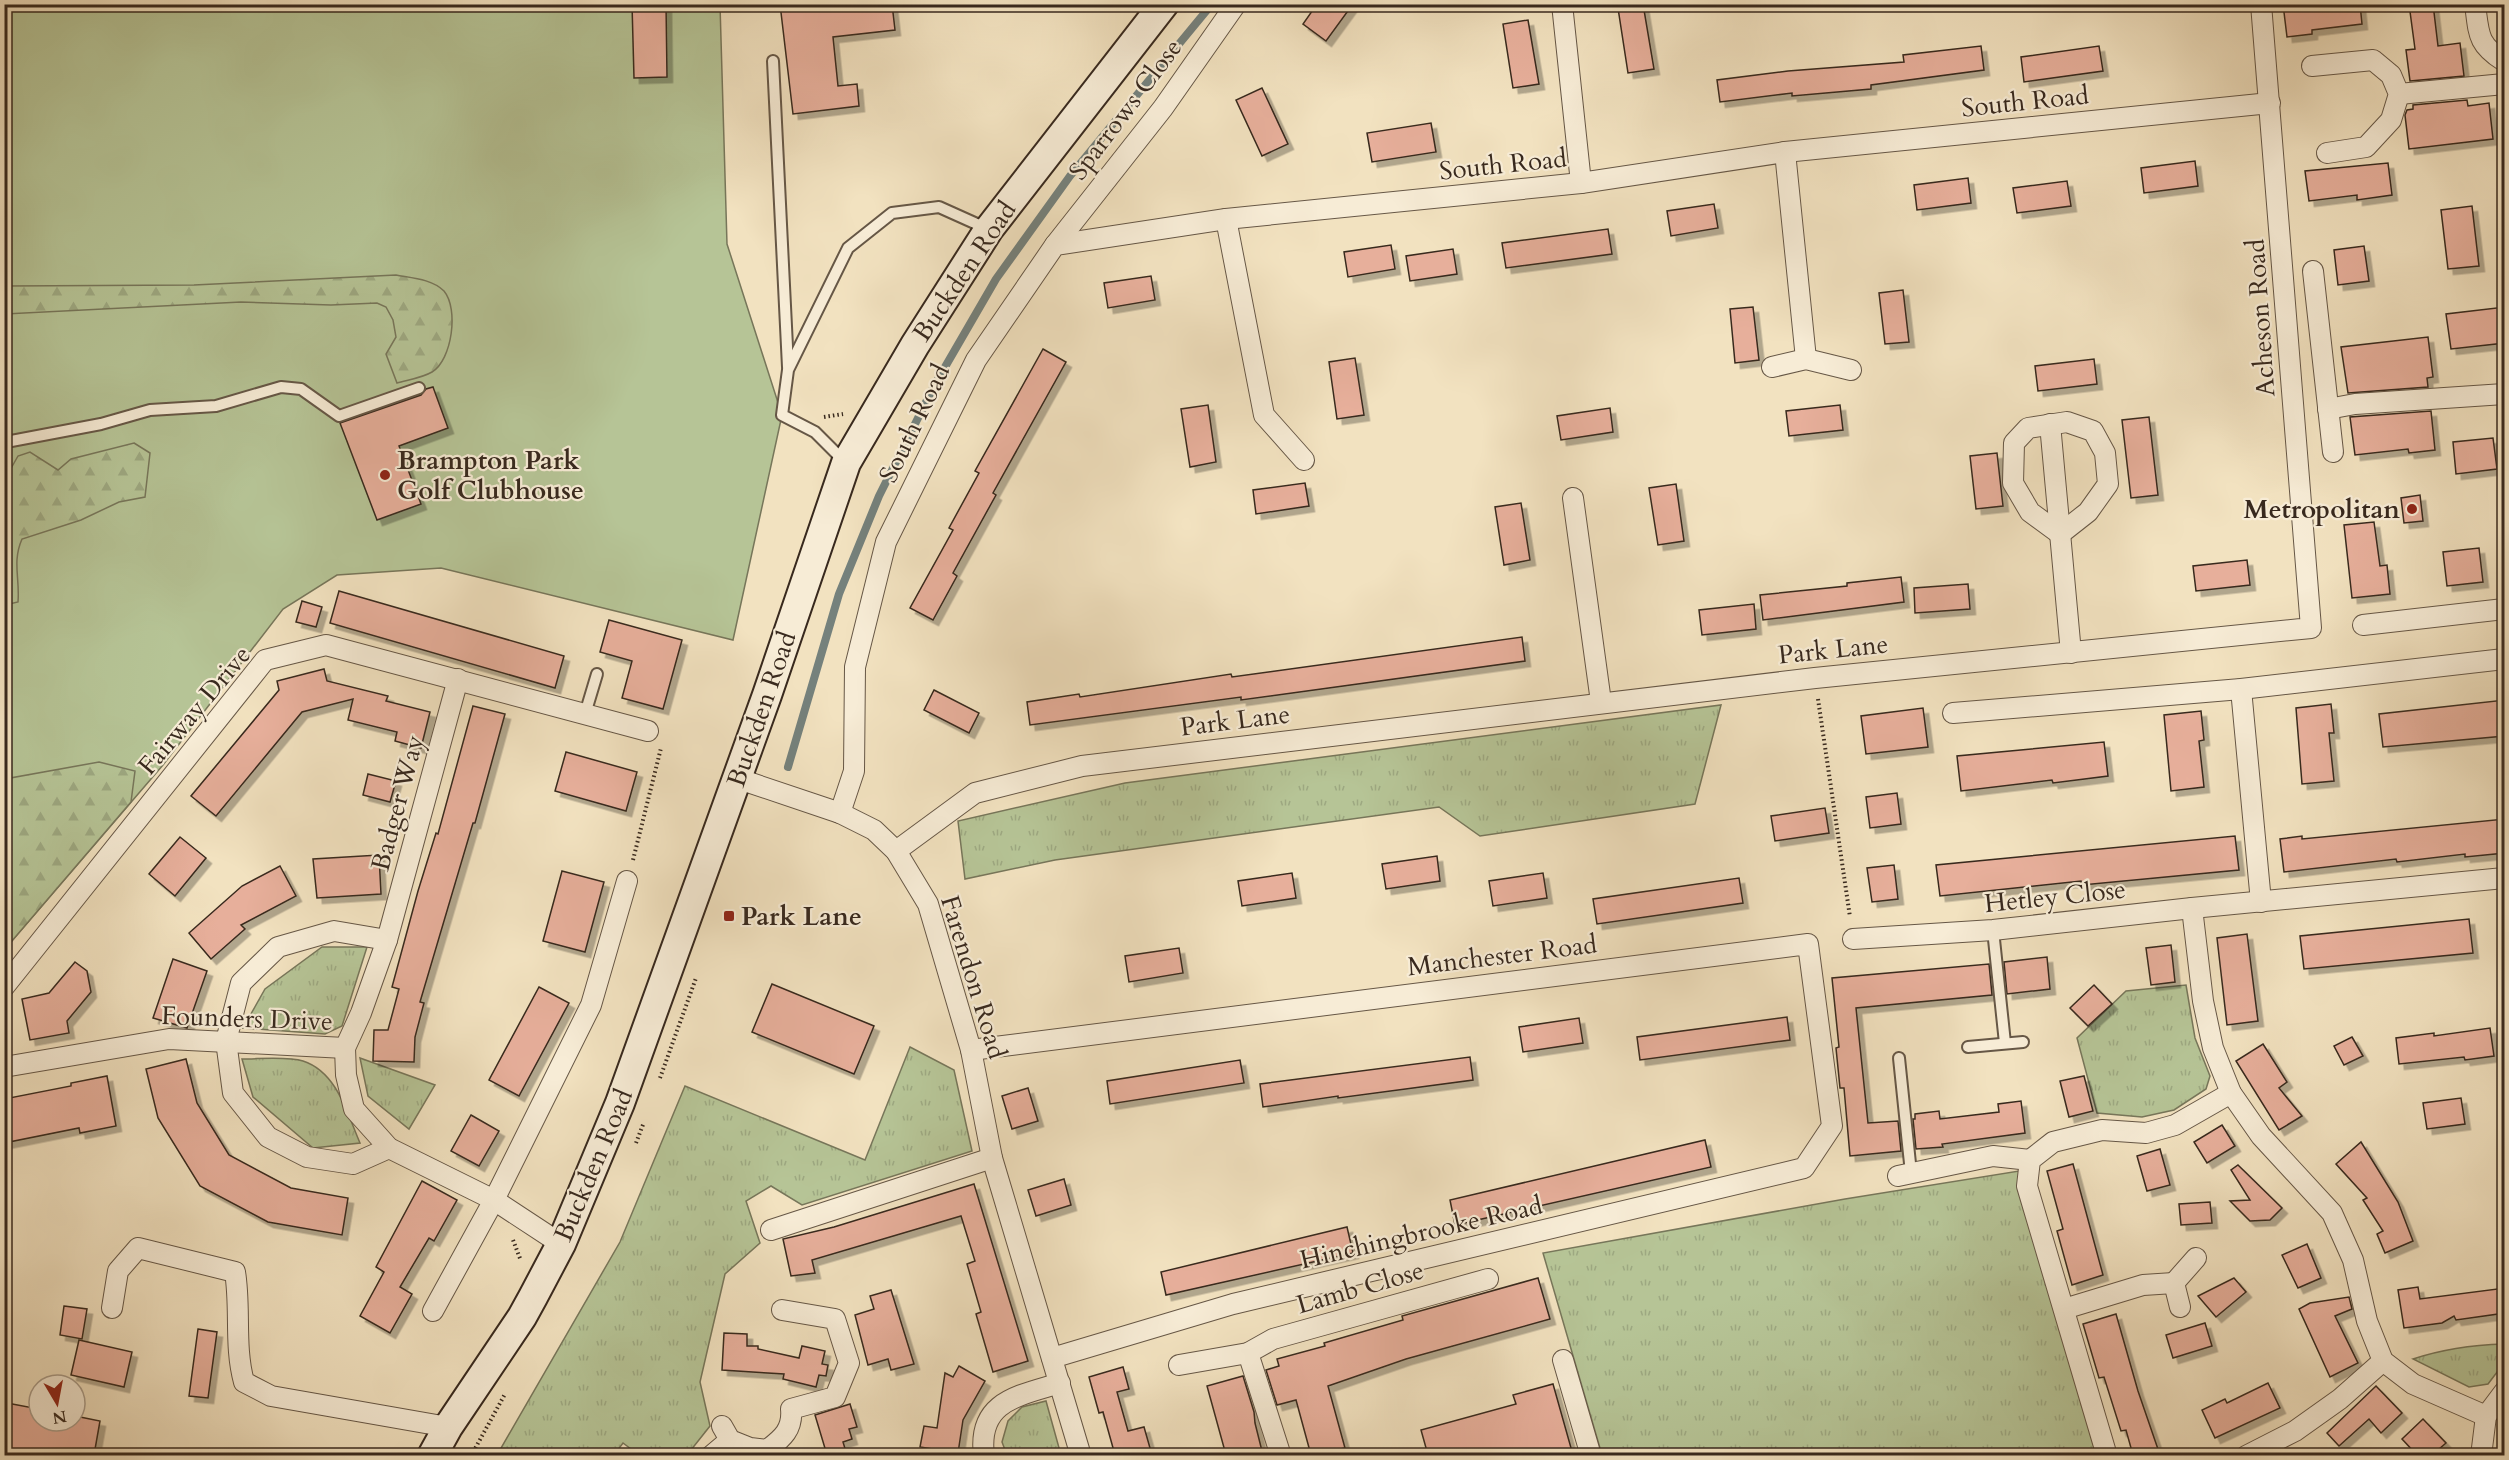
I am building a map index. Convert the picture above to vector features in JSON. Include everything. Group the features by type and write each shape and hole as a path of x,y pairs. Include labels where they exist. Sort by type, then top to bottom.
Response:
{"main road":[{"name":"Buckden Road","path":"432,1455 448,1427 522,1317 561,1244 620,1103 846,463 915,345 989,229 1164,4"}],"street":[{"name":"Sparrows Close","path":"1055,245 1163,108 1236,4"},
{"path":"1562,4 1581,183"},
{"name":"Acheson Road","path":"2261,4 2311,628"},
{"path":"2475,4 2479,38 2492,53 2505,61"},
{"path":"2312,66 2373,60 2391,75 2399,94 2391,120 2366,147 2327,153"},
{"path":"2399,94 2505,84"},
{"name":"South Road","path":"840,813 854,771 855,668 886,542 976,360 1055,245 1226,219 1581,183 1785,152 2270,103"},
{"path":"1785,152 1806,359"},
{"path":"1226,219 1264,415 1304,460"},
{"path":"2313,271 2333,452"},
{"path":"1772,367 1806,359 1851,370"},
{"path":"2328,409 2355,404 2505,394"},
{"path":"2067,422 2093,431 2105,453 2108,484 2088,512 2060,534 2030,512 2013,483 2014,443 2028,428 2067,422"},
{"path":"2050,424 2071,653"},
{"path":"1573,498 1601,702"},
{"path":"2362,625 2505,609"},
{"name":"Park Lane","path":"896,851 975,792 1082,766 1601,702 2311,628"},
{"name":"Fairway Drive","path":"4,987 265,660 326,645 648,731"},
{"path":"1953,713 2241,689 2505,659"},
{"name":"Badger Way","path":"458,680 387,940 361,1013 345,1048 346,1075 354,1109 389,1148 494,1200 561,1244"},
{"path":"2241,689 2261,902"},
{"name":"Farendon Road","path":"736,778 840,813 874,830 896,851 928,904 971,1050 992,1158 1081,1455"},
{"name":"Hetley Close","path":"1854,939 1993,930 2192,908 2505,879"},
{"path":"433,1311 494,1200 591,1005 627,881"},
{"path":"2192,908 2203,1001 2212,1048 2230,1093 2261,1136 2332,1213 2353,1260 2367,1321 2383,1361 2413,1384 2486,1416"},
{"path":"387,940 334,931 278,947 241,983 226,1041 233,1093 267,1137 307,1157 353,1164 389,1148"},
{"name":"Manchester Road","path":"971,1050 1808,944 1832,1126 1804,1168"},
{"name":"Founders Drive","path":"4,1067 169,1039 345,1048"},
{"path":"1904,1174 1993,1156 2030,1160 2053,1142 2102,1130 2146,1133 2175,1125 2230,1093"},
{"path":"771,1230 992,1158"},
{"path":"2030,1160 2027,1186 2107,1455"},
{"name":"Hinchingbrooke Road","path":"1052,1358 1233,1305 1804,1168"},
{"path":"112,1308 118,1271 138,1248 235,1272 239,1311 238,1360 244,1382 271,1396 448,1427"},
{"path":"2064,1309 2143,1285 2174,1283 2196,1258"},
{"name":"Lamb Close","path":"1179,1365 1248,1353 1273,1339 1488,1279"},
{"path":"2174,1283 2181,1307"},
{"path":"711,1455 726,1433 750,1448 768,1453 784,1438 792,1421 791,1409 835,1397 849,1363 836,1319 782,1310"},
{"path":"1248,1353 1281,1455"},
{"path":"1563,1359 1592,1455"},
{"path":"2246,1455 2295,1431 2340,1399 2383,1361"},
{"path":"984,1455 983,1431 992,1413 1007,1399 1060,1383"},
{"path":"2481,1455 2486,1416 2505,1392"}],"lane":[{"path":"773,61 788,370 782,415 815,432 846,463"},
{"path":"788,370 848,248 892,213 939,207 989,229"},
{"path":"6,442 92,426 150,410 216,406 281,387 301,389 339,416 419,388"},
{"path":"585,714 597,674"},
{"path":"1993,930 2005,1043"},
{"path":"1968,1047 2023,1042"},
{"path":"1899,1058 1904,1174"}],"path":[{"path":"1815,678 1854,939"},
{"path":"627,881 661,748 648,731"},
{"path":"656,1089 699,972"},
{"path":"631,1152 644,1121"},
{"path":"483,1220 509,1234 521,1262 518,1270"},
{"path":"471,1455 509,1388"}],"green space":[{"path":"5,5 720,5 727,244 782,415 733,640 441,568 337,575 283,609 163,765 5,949"},
{"path":"396,275 428,281 444,291 449,299 452,321 449,346 439,366 428,374 397,383 386,354 396,337 393,320 386,307 377,303 331,305 241,302 5,314 5,286 194,285"},
{"path":"134,443 150,453 145,497 119,502 81,520 22,539 17,555 18,602 5,605 5,479 18,456 30,452 58,470 71,459"},
{"path":"1721,705 1695,804 1480,836 1439,807 1055,860 965,879 958,821 1125,783"},
{"path":"99,762 135,771 131,802 5,949 5,779"},
{"path":"322,947 367,947 342,1026 325,1034 243,1028 265,989"},
{"path":"2186,985 2195,1038 2210,1076 2206,1089 2174,1110 2142,1117 2097,1113 2077,1038 2126,991"},
{"path":"910,1047 954,1070 972,1151 802,1205 771,1186 746,1201 760,1243 725,1274 700,1382 710,1426 687,1455 639,1455 623,1443 614,1455 497,1455 620,1242 685,1086 865,1160"},
{"path":"360,1058 435,1085 409,1129 368,1096"},
{"path":"242,1059 289,1059 315,1066 333,1084 360,1143 313,1148 253,1097"},
{"path":"2019,1171 2101,1455 1602,1455 1543,1253 1845,1199"},
{"path":"2504,1344 2504,1363 2488,1384 2469,1387 2413,1359 2458,1348"},
{"path":"1046,1401 1061,1455 1007,1455 1002,1442 1008,1421 1022,1407"}],"building":[{"path":"632,4 666,4 667,77 634,78"},
{"path":"780,4 892,4 895,30 833,37 838,86 857,84 859,106 793,114"},
{"path":"1317,4 1353,4 1326,41 1303,24"},
{"path":"1643,4 1654,69 1628,73 1618,8"},
{"path":"2283,4 2360,4 2362,24 2312,30 2312,34 2287,37"},
{"path":"2409,4 2433,4 2438,46 2460,43 2464,76 2410,81 2406,50 2415,49"},
{"path":"1528,20 1539,84 1513,88 1503,24"},
{"path":"1981,46 1984,70 1871,85 1871,89 1792,96 1792,93 1720,102 1717,80 1788,71 1904,62 1903,55"},
{"path":"2099,46 2103,71 2024,82 2021,57"},
{"path":"1262,88 1288,144 1262,156 1236,100"},
{"path":"2467,100 2468,106 2489,103 2493,139 2409,149 2405,115 2407,110 2413,109 2413,105"},
{"path":"1431,123 1436,152 1372,162 1367,133"},
{"path":"2195,161 2198,186 2144,193 2141,168"},
{"path":"2388,163 2392,195 2357,200 2357,195 2309,201 2305,171"},
{"path":"1968,178 1971,203 1917,210 1914,185"},
{"path":"2067,181 2071,206 2017,213 2013,188"},
{"path":"1714,204 1718,228 1671,236 1667,211"},
{"path":"2472,206 2479,266 2448,269 2441,210"},
{"path":"1608,229 1612,254 1506,268 1502,243"},
{"path":"1391,245 1395,269 1348,277 1344,252"},
{"path":"2364,246 2369,281 2338,285 2334,250"},
{"path":"1453,249 1457,274 1410,281 1406,256"},
{"path":"1151,276 1155,300 1108,308 1104,283"},
{"path":"1903,290 1909,342 1885,344 1879,293"},
{"path":"1753,307 1759,360 1735,363 1730,309"},
{"path":"2505,307 2505,343 2451,349 2446,314"},
{"path":"2428,337 2433,377 2427,378 2428,387 2348,393 2341,347"},
{"path":"1043,349 1066,362 993,493 996,495 953,573 957,576 933,620 910,608 953,530 949,528 979,473 975,471"},
{"path":"1355,358 1364,415 1337,419 1329,362"},
{"path":"2094,359 2097,384 2038,391 2035,366"},
{"name":"Brampton Park Golf Clubhouse","path":"433,387 448,428 399,446 421,504 377,520 340,423 421,395 426,389"},
{"path":"1208,405 1216,462 1190,467 1181,409"},
{"path":"1840,405 1843,430 1789,436 1786,411"},
{"path":"1610,408 1613,432 1561,440 1557,416"},
{"path":"2431,411 2435,450 2409,453 2408,449 2355,455 2350,417"},
{"path":"2149,417 2158,495 2131,498 2122,420"},
{"path":"2493,438 2497,469 2456,474 2453,442"},
{"path":"1997,453 2003,506 1976,509 1970,456"},
{"path":"1305,483 1309,506 1256,514 1253,490"},
{"path":"1676,484 1684,541 1658,545 1649,488"},
{"name":"Metropolitan","path":"2420,495 2423,521 2404,523 2401,498"},
{"path":"1521,503 1530,560 1504,565 1495,507"},
{"path":"2374,522 2380,566 2387,565 2390,594 2352,598 2344,525"},
{"path":"2479,548 2483,582 2447,586 2443,552"},
{"path":"2247,560 2250,585 2196,591 2193,566"},
{"path":"1901,577 1904,602 1763,620 1760,595 1847,586 1847,583"},
{"path":"1968,584 1970,609 1915,613 1914,588"},
{"path":"339,591 564,656 555,688 330,623"},
{"path":"302,601 322,607 316,627 296,622"},
{"path":"1754,604 1756,629 1702,635 1699,610"},
{"path":"609,620 682,640 663,709 622,698 632,661 600,652"},
{"path":"1522,637 1525,661 1241,700 1241,697 1030,725 1027,702 1079,694 1080,697 1231,674 1232,677"},
{"path":"324,669 327,681 388,696 386,701 430,712 421,748 395,741 397,732 348,720 353,699 302,712 216,816 191,796 279,690 277,681"},
{"path":"934,690 979,713 969,733 924,710"},
{"path":"2505,700 2505,736 2383,747 2379,714"},
{"path":"2331,704 2334,733 2329,733 2334,781 2302,784 2296,708"},
{"path":"473,706 505,714 475,823 473,823 420,1002 424,1003 415,1037 414,1062 373,1061 374,1030 388,1030 399,989 392,987 418,891 436,833 438,834"},
{"path":"1923,708 1928,747 1866,754 1861,716"},
{"path":"2201,711 2204,740 2199,741 2204,787 2171,791 2164,715"},
{"path":"2104,742 2108,776 1961,791 1957,756"},
{"path":"566,752 637,772 626,811 555,791"},
{"path":"368,774 396,781 390,802 363,795"},
{"path":"1897,793 1901,824 1870,828 1866,797"},
{"path":"1825,808 1829,833 1775,841 1771,816"},
{"path":"2505,819 2505,853 2465,857 2465,854 2397,862 2396,859 2284,872 2280,839 2302,836 2302,839"},
{"path":"2235,836 2239,870 2082,885 2081,881 1940,896 1936,865"},
{"path":"180,837 206,858 175,896 149,874"},
{"path":"379,855 381,894 317,898 313,859"},
{"path":"1437,856 1440,881 1386,889 1382,864"},
{"path":"1894,865 1898,899 1872,902 1867,868"},
{"path":"280,866 296,896 241,925 245,929 211,959 189,933 242,886"},
{"path":"562,871 604,882 585,952 543,941"},
{"path":"1292,873 1296,898 1242,906 1238,881"},
{"path":"1543,873 1547,898 1493,906 1489,881"},
{"path":"1739,878 1743,903 1597,924 1593,899"},
{"path":"2469,919 2473,953 2304,969 2300,936"},
{"path":"2247,934 2258,1021 2227,1025 2217,938"},
{"path":"2171,945 2175,982 2151,985 2146,948"},
{"path":"1179,948 1183,973 1129,982 1125,956"},
{"path":"2047,957 2050,989 2007,994 2004,962"},
{"path":"173,959 207,971 187,1028 153,1018"},
{"path":"75,962 87,971 91,992 67,1021 69,1033 30,1040 22,999 49,993"},
{"path":"1989,964 1992,995 1856,1008 1868,1123 1898,1121 1901,1151 1850,1156 1844,1088 1840,1088 1836,1048 1839,1047 1832,978"},
{"path":"772,984 874,1026 854,1074 752,1032"},
{"path":"2094,985 2112,1004 2088,1026 2070,1008"},
{"path":"539,987 569,1003 519,1096 489,1080"},
{"path":"1787,1017 1790,1040 1640,1060 1637,1037"},
{"path":"1579,1018 1583,1043 1523,1052 1519,1027"},
{"path":"2490,1028 2494,1056 2399,1064 2396,1038 2434,1033 2434,1036"},
{"path":"2352,1037 2363,1056 2344,1065 2334,1046"},
{"path":"2263,1044 2287,1082 2279,1088 2302,1116 2279,1130 2236,1061"},
{"path":"1470,1057 1473,1080 1263,1107 1260,1084"},
{"path":"186,1059 197,1103 229,1155 291,1188 348,1198 342,1235 268,1222 200,1186 158,1118 146,1069"},
{"path":"1240,1060 1244,1083 1110,1104 1107,1081"},
{"path":"107,1076 116,1126 80,1133 79,1128 4,1143 4,1099 71,1086 71,1083"},
{"path":"2084,1076 2093,1111 2069,1117 2060,1081"},
{"path":"1028,1088 1038,1121 1012,1129 1002,1096"},
{"path":"2461,1098 2465,1124 2427,1129 2423,1103"},
{"path":"2021,1101 2025,1133 1942,1144 1943,1147 1916,1149 1913,1119 1915,1119 1915,1114 1939,1111 1940,1119 1999,1112 1998,1104"},
{"path":"471,1115 499,1131 479,1166 451,1151"},
{"path":"2222,1125 2235,1146 2207,1163 2194,1142"},
{"path":"1705,1140 1711,1167 1455,1225 1450,1200"},
{"path":"2361,1142 2398,1202 2413,1241 2385,1253 2377,1234 2383,1231 2363,1200 2367,1198 2336,1164"},
{"path":"2160,1149 2170,1185 2147,1191 2137,1156"},
{"path":"2073,1164 2103,1275 2072,1285 2057,1231 2063,1229 2047,1171"},
{"path":"2238,1165 2282,1208 2270,1220 2250,1221 2230,1201 2250,1200 2231,1170"},
{"path":"1064,1179 1071,1205 1036,1216 1028,1190"},
{"path":"422,1181 457,1200 434,1241 429,1238 400,1287 412,1294 390,1333 360,1316 384,1272 376,1267"},
{"path":"974,1184 1028,1361 993,1372 976,1314 981,1312 967,1264 975,1261 961,1216 812,1260 815,1273 791,1276 783,1239 834,1227"},
{"path":"2210,1202 2212,1223 2181,1225 2179,1204"},
{"path":"1347,1227 1353,1253 1166,1295 1161,1272"},
{"path":"2307,1244 2321,1278 2298,1288 2282,1255"},
{"path":"1538,1278 1550,1319 1406,1359 1328,1386 1345,1448 1311,1455 1296,1400 1277,1405 1266,1370 1279,1366 1277,1359 1403,1320 1402,1316"},
{"path":"2234,1278 2246,1292 2216,1317 2198,1296"},
{"path":"2418,1287 2420,1299 2505,1288 2505,1313 2456,1320 2454,1316 2442,1323 2404,1328 2398,1290"},
{"path":"891,1290 914,1364 891,1370 888,1359 868,1365 855,1315 874,1309 870,1296"},
{"path":"2349,1297 2352,1309 2335,1316 2358,1363 2330,1377 2299,1309 2310,1303"},
{"path":"64,1306 87,1309 82,1339 60,1335"},
{"path":"2116,1314 2138,1391 2160,1455 2133,1455 2126,1430 2121,1431 2104,1377 2099,1378 2083,1324"},
{"path":"2205,1323 2212,1346 2173,1358 2166,1335"},
{"path":"198,1329 217,1332 208,1398 189,1396"},
{"path":"724,1333 747,1334 747,1346 758,1346 758,1349 799,1358 802,1346 825,1351 822,1364 828,1365 826,1376 819,1375 816,1387 783,1379 784,1374 722,1370"},
{"path":"79,1340 132,1352 124,1387 87,1379 87,1373 71,1373"},
{"path":"959,1366 985,1381 963,1420 958,1453 920,1447 924,1426 937,1428 945,1373 953,1377"},
{"path":"1123,1367 1129,1389 1117,1392 1128,1431 1144,1427 1152,1455 1115,1455 1103,1412 1099,1413 1089,1377"},
{"path":"1243,1376 1254,1412 1263,1455 1226,1455 1207,1386"},
{"path":"2268,1383 2280,1408 2215,1438 2202,1410 2225,1399 2227,1403"},
{"path":"1553,1384 1573,1455 1428,1455 1421,1430 1516,1404 1513,1395"},
{"path":"2376,1386 2402,1413 2381,1433 2369,1419 2339,1446 2327,1433"},
{"path":"7,1403 27,1407 27,1433 87,1433 87,1418 100,1421 94,1455 4,1455 4,1416"},
{"path":"850,1404 857,1427 849,1429 852,1439 843,1442 847,1455 827,1455 815,1415"},
{"path":"2423,1419 2446,1443 2432,1455 2417,1455 2402,1439"}],"waterway":[{"path":"788,767 839,594 879,496 934,386 996,279 1070,176 1212,4"}],"place":[{"name":"Brampton Park Golf Clubhouse","path":"385,475"},
{"name":"Metropolitan","path":"2412,509"},
{"name":"Park Lane","path":"729,916"}]}
